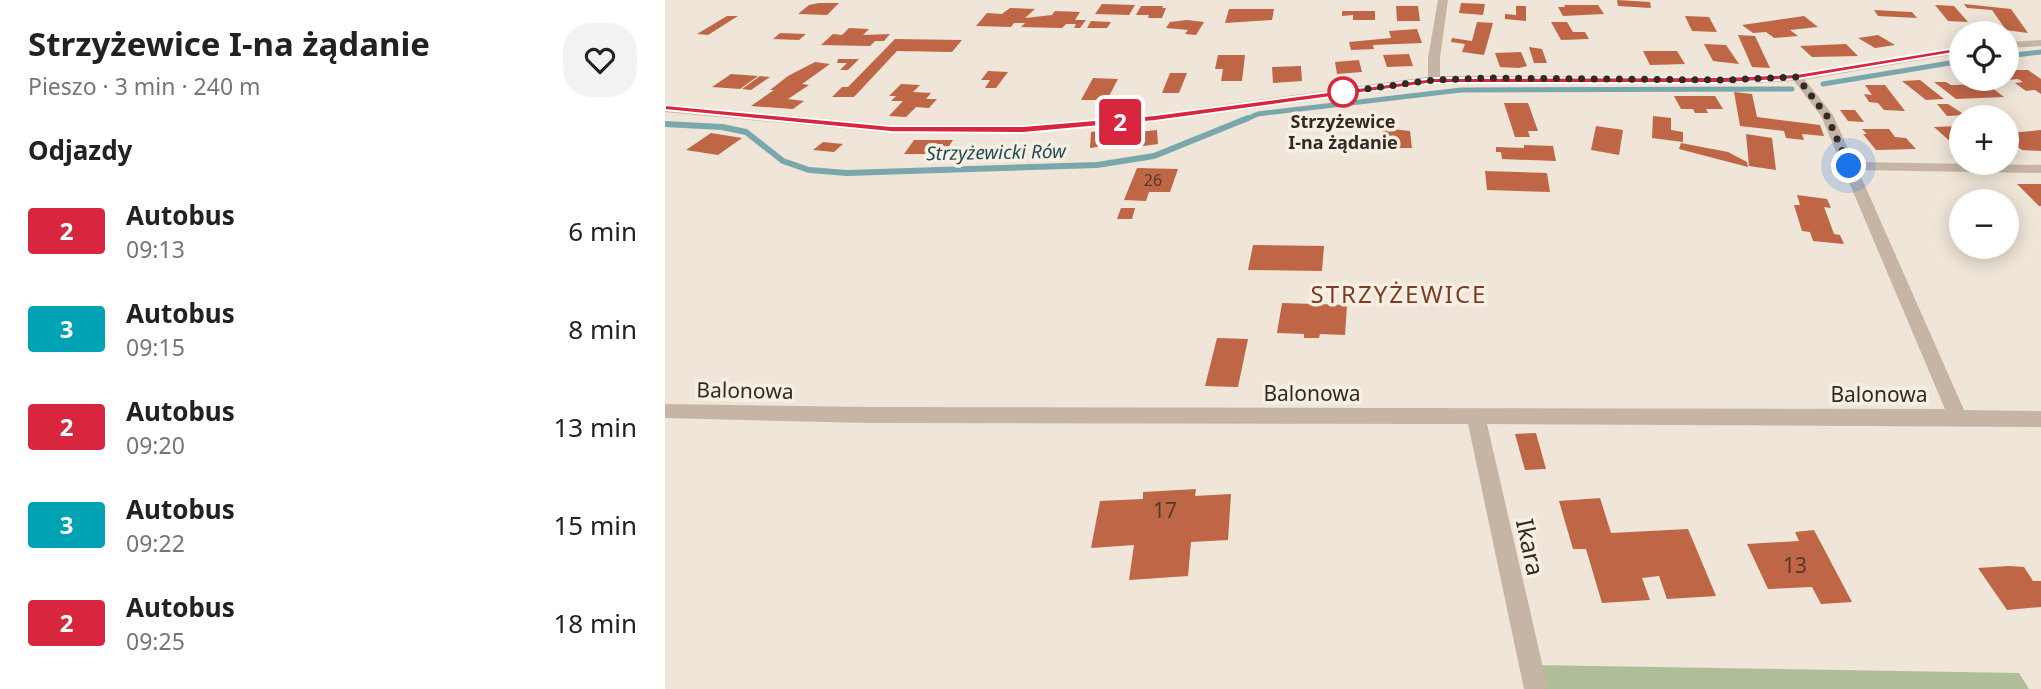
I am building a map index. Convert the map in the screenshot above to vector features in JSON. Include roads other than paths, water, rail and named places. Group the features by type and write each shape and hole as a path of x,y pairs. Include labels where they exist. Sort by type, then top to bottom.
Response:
{"street":[{"path":"1434,80 1443,0"},
{"path":"2019,44 2041,43"},
{"path":"665,107 891,129 1023,130 1155,118 1434,80 1724,80 1797,77 1949,52"},
{"name":"Balonowa","path":"1797,77 1827,116 1958,417"},
{"path":"1849,166 2041,169"},
{"name":"Balonowa","path":"665,411 869,415 2041,419"},
{"name":"Ikara","path":"1476,415 1536,689"}],"waterway":[{"name":"Strzyżewicki Rów","path":"2019,55 2041,52"},
{"name":"Strzyżewicki Rów","path":"1823,84 1949,63"},
{"name":"Strzyżewicki Rów","path":"1244,120 1258,114 1461,90 1792,89"},
{"name":"Strzyżewicki Rów","path":"665,124 722,127 746,132 783,161 809,170 847,173 1097,165 1154,156 1248,118"}],"place":[{"name":"Strzyżewice I-na żądanie","path":"1343,92"}],"district":[{"name":"STRZYŻEWICE","path":"1399,293"}]}
